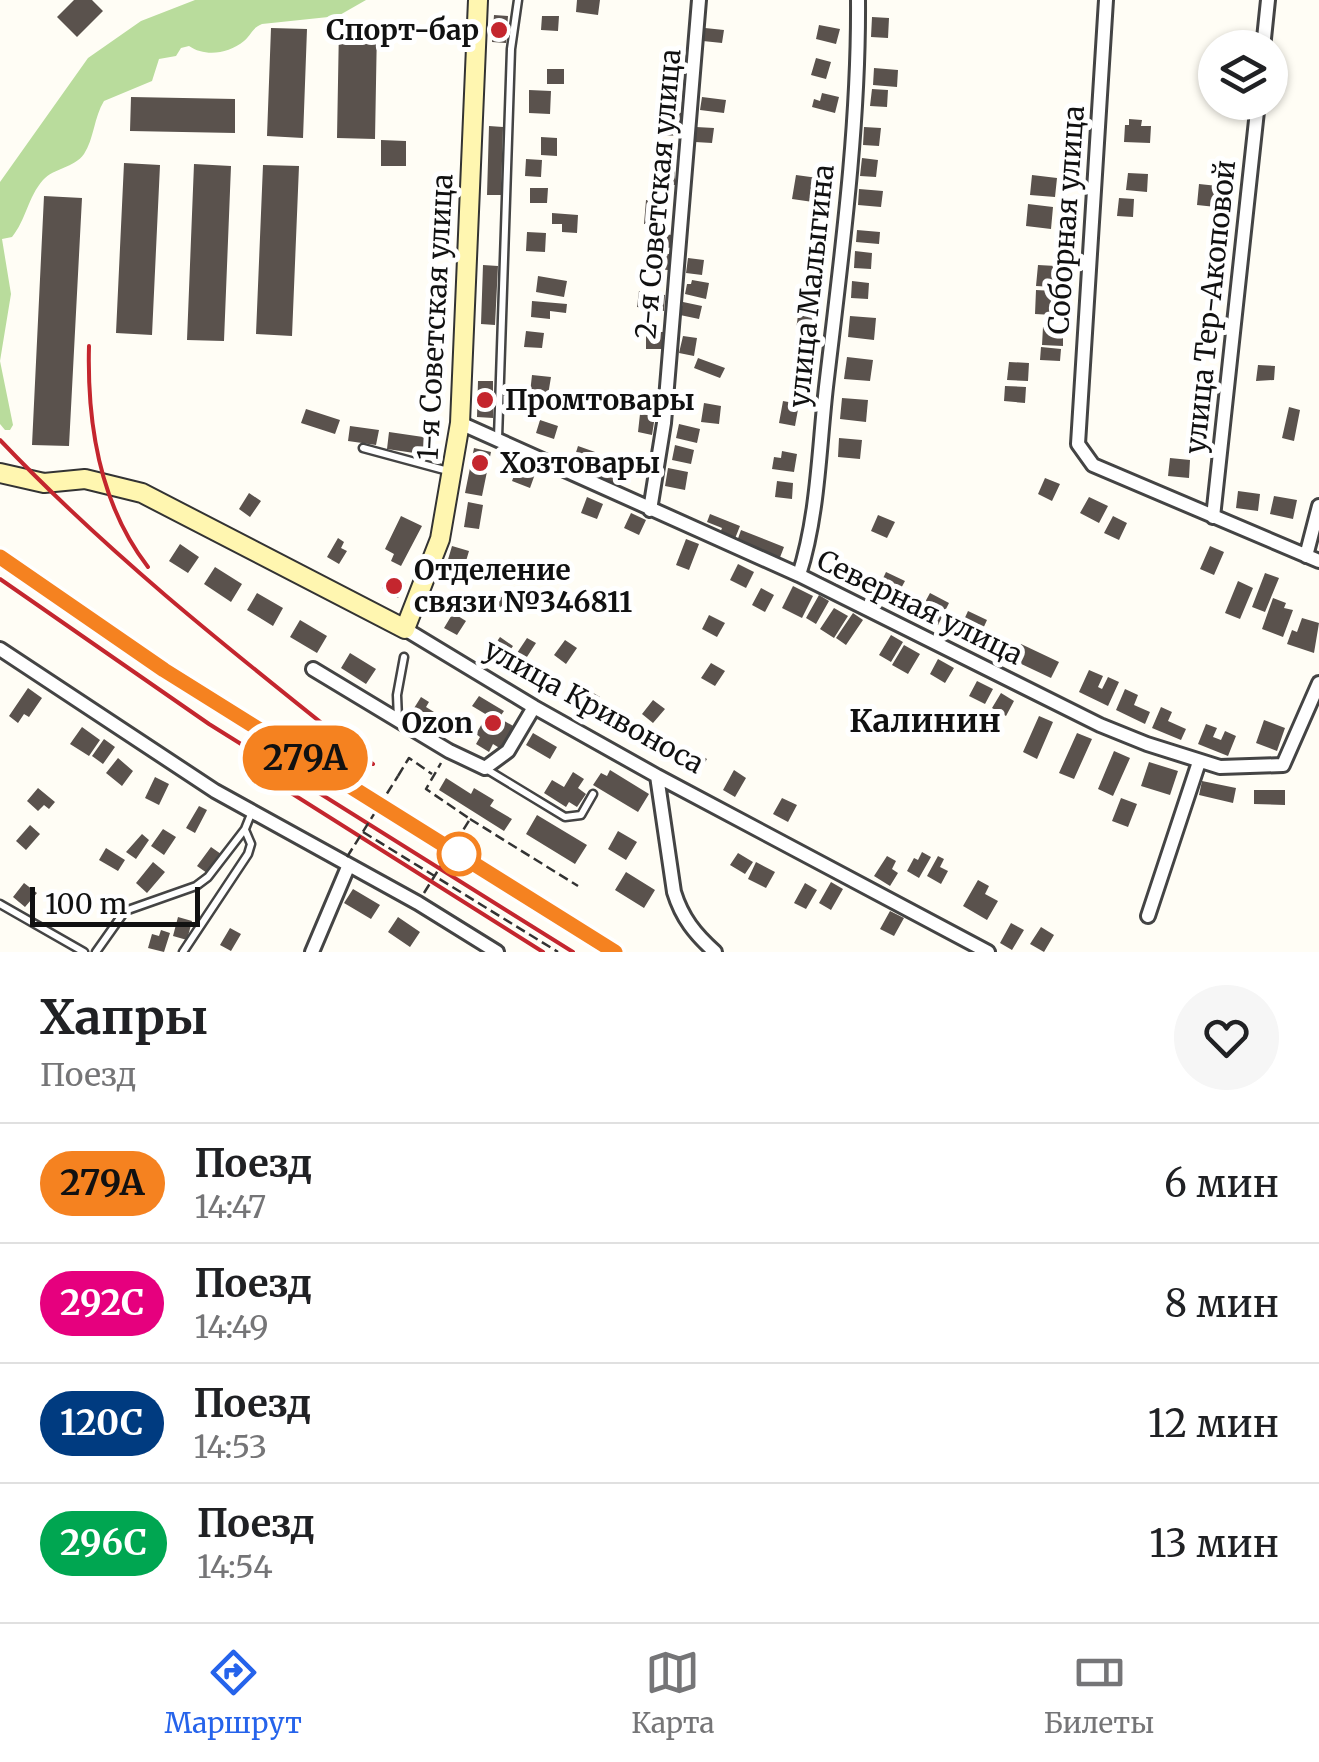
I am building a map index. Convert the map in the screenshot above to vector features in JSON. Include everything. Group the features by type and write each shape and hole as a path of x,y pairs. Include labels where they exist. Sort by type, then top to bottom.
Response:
{"street":[{"name":"1-я Советская улица","path":"406,629 440,539 460,423 478,0"},
{"name":"2-я Советская улица","path":"650,510 664,423 700,0"},
{"name":"улица Малыгина","path":"799,575 810,534 835,311 856,87 858,0"},
{"name":"Соборная улица","path":"1106,0 1078,444 1093,465 1212,517"},
{"path":"1266,30 1268,0"},
{"name":"улица Тер-Акоповой","path":"1212,517 1256,120"},
{"name":"Северная улица","path":"460,423 799,575 1100,725 1200,762 1240,769 1283,766 1319,683"},
{"name":"улица Кривоноса","path":"0,472 44,483 84,479 142,493 406,629 534,708 656,776 988,952"},
{"path":"1212,517 1313,558 1319,506"},
{"path":"0,649 252,812 348,862 497,952"},
{"path":"313,669 449,751 485,768 508,751 534,708"},
{"path":"1148,916 1200,762"},
{"path":"656,776 680,910 688,924 716,952"},
{"path":"312,952 348,862"}],"lane":[{"path":"498,438 511,49 518,0"},
{"path":"363,448 454,472"},
{"path":"398,720 397,695 404,658"},
{"path":"485,768 565,818 581,815 592,794"},
{"path":"96,952 134,904 196,886 222,861 252,812"},
{"path":"183,952 248,854 251,844 245,829"},
{"path":"0,904 84,952"}],"path":[{"path":"449,751 426,789 578,886"},
{"path":"348,862 409,758 434,775"},
{"path":"376,811 602,952"},
{"path":"418,903 470,819"},
{"path":"363,832 558,952"}],"green space":[{"path":"195,0 366,0 338,16 262,24 244,41 224,51 209,53 189,46 181,48 176,56 159,59 152,81 104,101 84,154 43,180 17,230 12,237 2,239 11,294 0,361 0,182 88,58 141,21"},
{"path":"0,361 13,425 10,430 0,424"}],"building":[{"path":"74,0 92,0 103,11 77,37 57,17"},
{"path":"577,0 600,0 598,15 576,12"},
{"path":"494,15 508,16 506,43 492,42"},
{"path":"542,16 559,16 558,31 541,30"},
{"path":"872,17 889,18 888,38 871,37"},
{"path":"819,25 840,29 836,44 816,39"},
{"path":"339,26 377,27 375,139 337,138"},
{"path":"271,28 307,29 303,138 267,136"},
{"path":"705,28 724,30 722,43 703,41"},
{"path":"816,58 831,62 826,79 811,75"},
{"path":"662,63 682,64 681,85 661,84"},
{"path":"874,68 898,70 897,87 873,85"},
{"path":"547,69 564,69 564,84 547,84"},
{"path":"872,89 888,90 887,107 870,106"},
{"path":"529,90 551,91 550,114 529,113"},
{"path":"822,93 839,97 835,113 812,107 814,99 820,101"},
{"path":"131,97 235,99 235,133 130,131"},
{"path":"702,97 726,100 724,113 700,110"},
{"path":"661,112 682,113 681,136 660,135"},
{"path":"1129,119 1142,120 1141,126 1151,126 1150,143 1124,142"},
{"path":"489,126 503,127 501,195 487,195"},
{"path":"696,127 714,128 712,143 695,142"},
{"path":"864,127 881,128 879,146 863,145"},
{"path":"541,137 557,138 557,156 541,155"},
{"path":"381,140 406,141 406,166 381,166"},
{"path":"862,158 878,160 876,177 860,176"},
{"path":"526,159 542,160 541,177 525,176"},
{"path":"124,163 160,165 152,335 116,333"},
{"path":"194,164 231,166 224,341 187,340"},
{"path":"263,165 299,166 292,336 256,334"},
{"path":"659,169 675,170 675,185 658,185"},
{"path":"1128,173 1148,174 1147,192 1126,190"},
{"path":"796,175 818,178 815,195 821,196 820,203 792,199"},
{"path":"1032,175 1057,178 1055,197 1030,195"},
{"path":"1199,184 1218,186 1216,207 1197,205"},
{"path":"530,188 548,188 547,203 530,203"},
{"path":"859,189 883,191 881,207 858,205"},
{"path":"44,196 82,198 69,446 32,445"},
{"path":"1119,198 1134,199 1133,217 1117,216"},
{"path":"646,200 666,202 665,226 644,224"},
{"path":"1028,204 1053,207 1051,229 1026,226"},
{"path":"812,207 826,209 823,230 808,228"},
{"path":"552,213 578,215 577,233 562,232 562,224 552,224"},
{"path":"857,230 880,232 879,244 856,242"},
{"path":"527,232 546,233 545,252 526,251"},
{"path":"649,232 672,235 671,248 648,245"},
{"path":"855,251 872,253 871,269 854,268"},
{"path":"653,253 670,254 668,270 644,268 645,260 652,261"},
{"path":"688,258 704,260 702,275 686,273"},
{"path":"483,265 498,266 495,325 481,324"},
{"path":"1038,265 1056,266 1054,287 1036,286"},
{"path":"538,276 567,281 564,297 536,292"},
{"path":"692,280 709,283 706,299 685,294"},
{"path":"852,281 869,283 868,299 851,298"},
{"path":"1036,290 1054,291 1053,315 1035,314"},
{"path":"639,291 665,295 664,311 637,307"},
{"path":"532,301 567,304 566,313 550,311 550,319 531,317"},
{"path":"683,302 702,306 699,319 680,315"},
{"path":"799,309 817,312 813,332 796,329"},
{"path":"850,316 876,318 874,340 848,337"},
{"path":"1043,327 1057,327 1057,335 1063,336 1063,346 1042,345"},
{"path":"526,331 544,333 542,348 524,347"},
{"path":"646,332 663,332 662,349 646,349"},
{"path":"683,336 697,338 694,356 679,353"},
{"path":"1041,347 1061,349 1060,361 1040,360"},
{"path":"847,357 873,360 870,381 844,379"},
{"path":"698,358 725,368 720,378 694,368"},
{"path":"1009,362 1029,363 1028,381 1007,380"},
{"path":"1258,365 1275,366 1274,380 1256,381"},
{"path":"532,375 551,377 548,395 530,393"},
{"path":"478,381 493,381 493,418 477,417"},
{"path":"1005,386 1026,387 1025,403 1004,401"},
{"path":"589,389 602,393 596,413 584,410"},
{"path":"842,398 868,400 866,422 840,419"},
{"path":"783,401 799,404 795,426 779,423"},
{"path":"704,403 721,406 719,424 701,422"},
{"path":"1289,407 1300,410 1294,441 1282,438"},
{"path":"306,409 340,420 335,434 301,423"},
{"path":"640,414 655,416 652,435 638,432"},
{"path":"540,420 558,426 554,439 536,433"},
{"path":"679,424 700,429 697,443 676,438"},
{"path":"350,426 379,430 376,445 348,441"},
{"path":"389,432 430,438 428,455 387,449"},
{"path":"839,438 862,440 860,459 838,457"},
{"path":"675,445 694,450 691,464 672,460"},
{"path":"578,446 595,452 588,474 571,468"},
{"path":"474,448 491,452 482,496 465,493"},
{"path":"782,451 797,454 794,472 772,469 774,457 781,458"},
{"path":"1170,458 1190,460 1189,478 1168,476"},
{"path":"605,461 620,466 615,484 600,480"},
{"path":"517,468 535,474 530,488 512,481"},
{"path":"668,468 688,472 685,490 665,486"},
{"path":"1045,478 1060,484 1052,501 1038,494"},
{"path":"777,481 793,483 792,499 775,497"},
{"path":"1238,491 1260,494 1258,511 1236,508"},
{"path":"249,493 261,501 250,517 239,509"},
{"path":"1274,496 1297,500 1293,519 1270,514"},
{"path":"587,497 603,504 597,519 581,513"},
{"path":"1089,497 1108,506 1099,523 1080,513"},
{"path":"468,502 483,505 479,529 464,527"},
{"path":"631,513 646,520 639,535 624,528"},
{"path":"710,514 740,526 734,541 719,536 722,528 707,522"},
{"path":"878,515 895,522 887,538 871,531"},
{"path":"401,516 422,526 401,566 391,561 394,554 385,549"},
{"path":"1113,516 1127,523 1119,540 1104,533"},
{"path":"741,530 784,547 779,560 754,546 752,550 736,544"},
{"path":"338,538 344,542 341,548 347,551 339,564 327,557"},
{"path":"686,539 699,544 689,570 676,565"},
{"path":"180,544 199,557 188,573 169,561"},
{"path":"452,546 469,551 461,578 444,573"},
{"path":"1210,546 1224,552 1214,575 1200,569"},
{"path":"738,564 754,572 746,588 730,580"},
{"path":"215,567 242,584 231,602 204,584"},
{"path":"886,572 905,581 893,603 875,595"},
{"path":"1265,573 1279,578 1265,612 1252,607"},
{"name":"Отделение связи №346811","path":"390,575 406,584 398,598 382,588"},
{"path":"1238,581 1253,588 1240,619 1225,613"},
{"path":"793,586 813,596 802,618 782,608"},
{"path":"504,588 517,597 505,615 492,606"},
{"path":"761,588 774,595 765,612 752,605"},
{"path":"257,593 283,608 273,626 247,610"},
{"path":"930,593 949,603 938,625 918,615"},
{"path":"819,595 829,601 816,624 806,618"},
{"path":"1273,598 1293,610 1283,637 1262,629"},
{"path":"834,608 848,616 834,638 820,629"},
{"path":"968,611 987,620 976,644 957,635"},
{"path":"453,613 466,621 457,635 444,628"},
{"path":"853,613 863,620 846,645 836,638"},
{"path":"709,615 725,623 717,637 702,629"},
{"path":"1302,618 1319,623 1314,653 1287,644"},
{"path":"300,620 327,636 317,653 290,637"},
{"path":"891,635 903,642 891,662 879,655"},
{"path":"500,637 513,646 504,659 491,650"},
{"path":"527,638 536,643 523,663 529,667 522,677 507,668"},
{"path":"565,640 577,648 566,664 554,655"},
{"path":"1021,644 1059,662 1051,678 1013,660"},
{"path":"904,645 920,654 908,674 892,665"},
{"path":"350,653 376,669 366,684 341,668"},
{"path":"938,659 954,668 945,683 930,674"},
{"path":"711,663 725,671 715,686 701,678"},
{"path":"1089,670 1103,676 1098,687 1102,689 1108,677 1119,682 1108,706 1079,692"},
{"path":"977,681 993,689 985,704 969,696"},
{"path":"28,688 42,698 29,717 24,714 18,723 9,716"},
{"path":"585,688 600,697 590,714 576,705"},
{"path":"1125,689 1138,695 1134,705 1150,712 1145,724 1116,710"},
{"path":"1001,693 1014,701 1006,716 992,708"},
{"path":"479,696 504,711 499,718 515,727 501,749 493,744 489,752 476,744 480,737 476,734 487,715 472,706"},
{"path":"421,697 434,712 428,723 411,713"},
{"path":"653,700 665,709 653,723 642,714"},
{"path":"1161,707 1172,712 1168,721 1186,729 1181,740 1152,728"},
{"path":"1039,716 1053,722 1037,759 1023,752"},
{"path":"1264,720 1285,728 1277,751 1256,743"},
{"path":"1206,724 1217,728 1213,737 1221,740 1225,731 1236,736 1228,756 1198,744"},
{"path":"82,727 100,740 89,756 70,744"},
{"path":"533,733 557,747 550,759 526,745"},
{"path":"1077,733 1092,739 1074,779 1059,773"},
{"path":"104,739 115,747 103,764 92,756"},
{"path":"1114,751 1130,758 1113,796 1098,789"},
{"path":"697,753 707,759 696,777 685,771"},
{"path":"118,758 133,771 122,786 106,773"},
{"path":"1149,762 1178,771 1170,795 1141,786"},
{"path":"610,770 649,794 638,812 593,785 601,773 607,776"},
{"path":"734,770 746,778 735,797 723,790"},
{"path":"573,772 584,779 578,788 586,794 577,807 569,802 566,807 544,793 552,780 564,787"},
{"path":"155,777 169,784 159,805 145,798"},
{"path":"446,778 471,794 474,788 494,800 490,806 512,819 504,831 439,790"},
{"path":"1202,781 1236,788 1233,803 1199,795"},
{"path":"38,788 55,802 49,809 44,805 38,811 27,801"},
{"path":"1254,790 1285,790 1285,805 1254,804"},
{"path":"782,798 797,805 788,822 773,814"},
{"path":"1121,798 1137,804 1128,827 1112,821"},
{"path":"199,806 207,810 195,833 186,828"},
{"path":"537,815 587,845 575,864 526,834"},
{"path":"30,825 40,834 26,850 16,841"},
{"path":"163,829 176,837 164,855 151,846"},
{"path":"618,831 637,842 626,860 608,849"},
{"path":"142,834 149,840 136,859 126,852"},
{"path":"211,847 221,854 207,873 197,866"},
{"path":"106,848 125,860 118,871 99,860"},
{"path":"922,852 931,857 919,878 907,871"},
{"path":"738,853 753,862 745,874 730,865"},
{"path":"887,856 896,861 892,869 898,873 890,886 874,876"},
{"path":"938,856 944,859 940,867 948,871 941,884 927,876"},
{"path":"153,862 165,872 147,893 136,883"},
{"path":"756,862 775,872 766,888 748,879"},
{"path":"626,872 655,890 644,908 615,890"},
{"path":"978,880 989,886 985,894 998,901 987,920 963,906"},
{"path":"831,882 843,889 831,910 819,903"},
{"path":"24,883 37,893 25,907 13,897"},
{"path":"805,883 817,890 806,909 794,903"},
{"path":"353,889 380,905 371,919 344,903"},
{"path":"890,911 904,918 894,936 880,929"},
{"path":"178,917 192,921 187,940 173,936"},
{"path":"398,917 420,932 410,947 388,932"},
{"path":"1011,923 1024,930 1012,950 1000,943"},
{"path":"1041,927 1054,935 1044,952 1030,944"},
{"path":"230,928 241,934 231,951 220,945"},
{"path":"161,930 170,933 164,952 148,948 152,934 159,936"}],"railway":[{"path":"89,346 91,404 100,462 118,517 148,567"},
{"path":"0,440 134,568 373,764"},
{"path":"0,557 164,670 615,952"},
{"path":"0,579 209,724 573,952"},
{"path":"245,764 543,952"}],"train":[{"name":"279А","path":"0,557 164,670 615,952"}],"place":[{"name":"Спорт-бар","path":"499,30"},
{"name":"Промтовары","path":"485,400"},
{"name":"Хозтовары","path":"480,463"},
{"name":"Отделение связи №346811","path":"394,586"},
{"name":"Ozon","path":"493,723"}],"district":[{"name":"Калинин","path":"925,721"}]}
